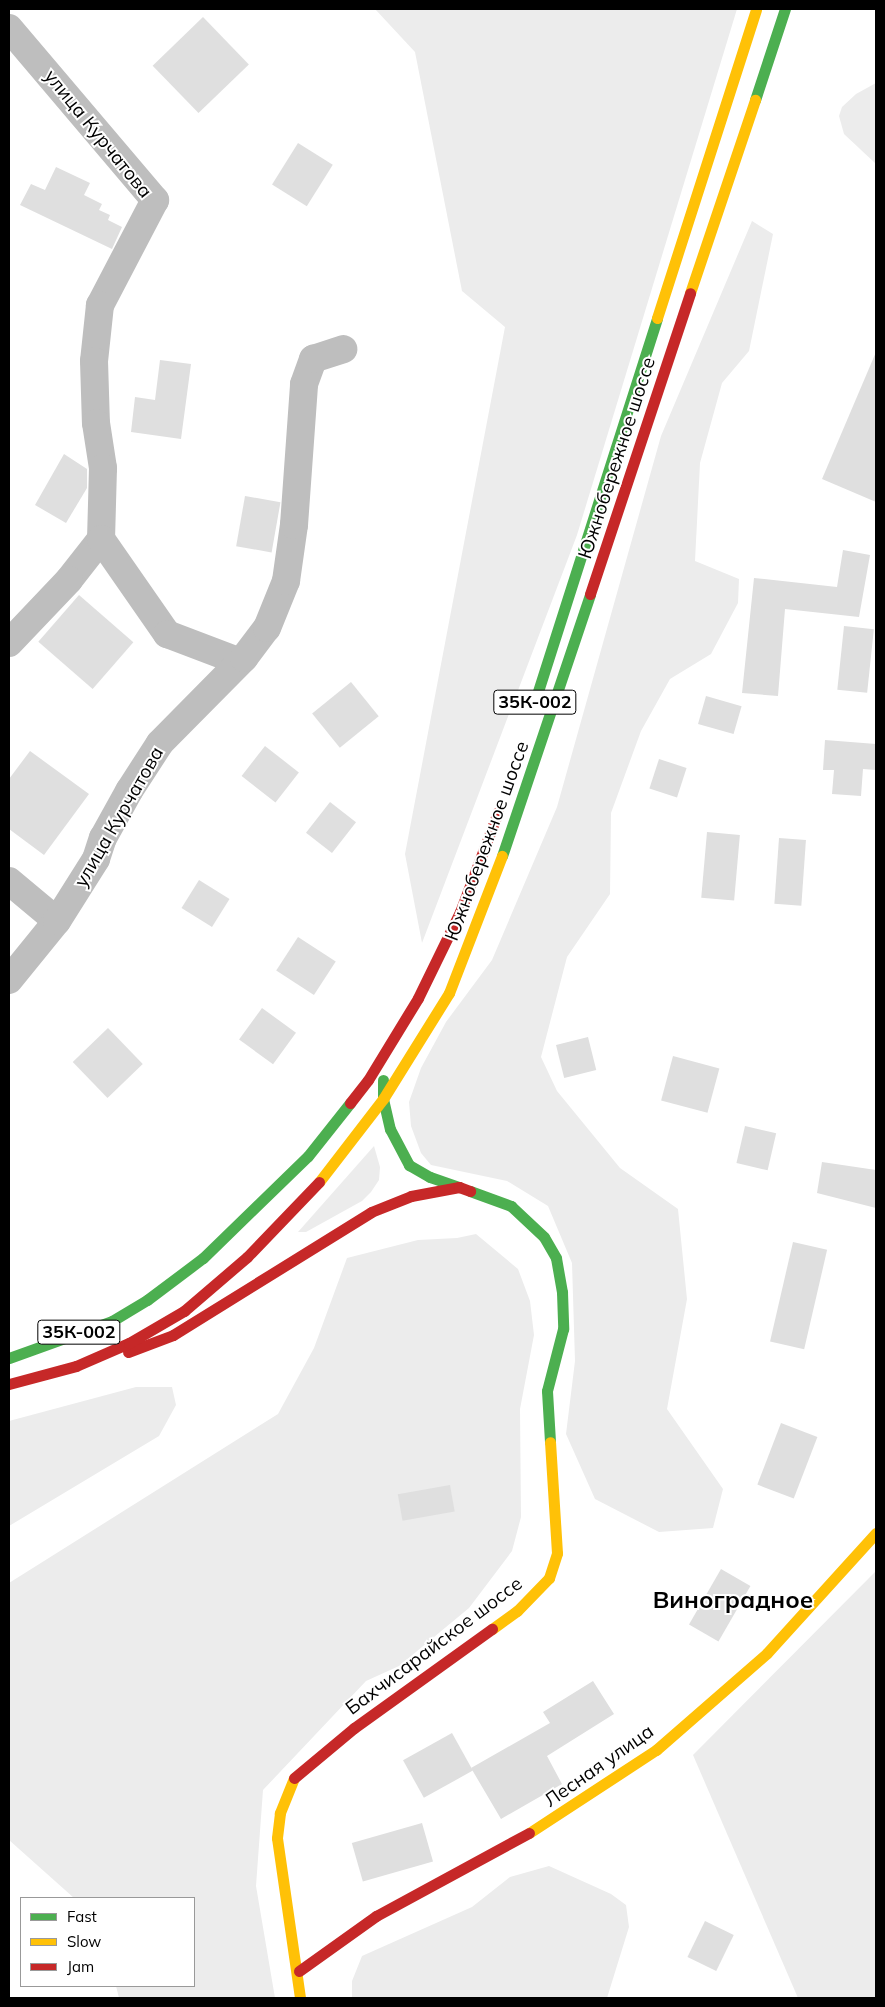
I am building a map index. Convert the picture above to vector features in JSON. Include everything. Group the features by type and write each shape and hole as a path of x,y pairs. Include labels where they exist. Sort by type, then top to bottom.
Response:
{"main road":[{"name":"Южнобережное шоссе","path":"530,715 756,9"},
{"name":"Южнобережное шоссе","path":"9,1384 76,1366 128,1344 184,1311 247,1257 324,1177 383,1099 449,993 488,898 785,9"},
{"name":"Южнобережное шоссе","path":"9,1358 112,1321 147,1300 202,1258 308,1156 383,1055 418,998 460,912 502,799"},
{"name":"Бахчисарайское шоссе","path":"300,1998 299,1971 278,1838 280,1813 294,1778 354,1728 517,1611 550,1578 557,1553 546,1416 547,1391 563,1329 562,1292 556,1258 544,1237 511,1206 430,1177 409,1165 396,1142 383,1099 383,1055"},
{"path":"76,1366 119,1356 173,1335 312,1252 338,1232 371,1212 411,1196 459,1187"},
{"path":"293,1245 338,1232"},
{"path":"202,1258 222,1258 266,1253"},
{"name":"Лесная улица","path":"299,1971 376,1916 517,1841 656,1750 767,1653 876,1533"}],"street":[{"name":"улица Курчатова","path":"9,28 155,200 100,305 94,361 96,423 104,468 101,539"},
{"name":"улица Курчатова","path":"9,980 57,921 96,858 103,838 129,791 160,743 267,628 286,581 294,525 304,384 314,359 343,348"},
{"path":"9,643 69,580 101,539 167,634 238,661"},
{"path":"9,881 57,921"}],"shaded area":[{"path":"375,9 737,9 577,535 422,943 405,854 505,327 462,291 415,52"},
{"path":"876,83 876,164 844,134 839,116 842,107 856,94"},
{"path":"752,221 773,234 749,351 722,383 700,463 695,561 739,579 738,603 711,654 670,679 641,731 611,813 610,894 567,957 541,1057 557,1091 620,1168 678,1209 687,1299 667,1409 723,1489 713,1528 659,1532 595,1499 566,1434 575,1361 572,1263 548,1206 507,1181 431,1165 421,1153 411,1126 409,1102 421,1068 446,1022 492,960 557,807 661,436"},
{"path":"374,1146 380,1167 379,1180 371,1192 362,1201 306,1232 298,1232"},
{"path":"476,1234 518,1269 530,1301 534,1335 520,1409 521,1517 512,1551 469,1608 399,1666 366,1681 263,1790 256,1886 275,1998 119,1998 116,1987 195,1987 195,1897 73,1897 9,1840 9,1583 278,1414 314,1348 347,1258 418,1240 457,1238"},
{"path":"136,1387 172,1387 176,1405 159,1436 9,1526 9,1421"},
{"path":"876,1571 876,1998 798,1998 693,1755"},
{"path":"549,1866 611,1894 626,1905 629,1927 607,1998 352,1998 352,1981 362,1956 472,1907 510,1877"}],"building":[{"path":"203,17 249,64 198,113 153,66"},
{"path":"298,143 333,165 307,206 272,185"},
{"path":"56,167 90,183 84,195 102,204 99,210 110,215 108,220 122,227 112,249 20,205 31,184 45,190"},
{"path":"876,352 876,502 822,479"},
{"path":"160,360 191,364 181,439 131,432 135,397 155,400"},
{"path":"64,454 87,469 87,488 66,523 35,505"},
{"path":"245,496 280,502 272,552 236,546"},
{"path":"843,550 870,555 859,617 785,609 778,696 742,693 754,578 837,587"},
{"path":"79,595 133,642 93,689 38,642"},
{"path":"844,626 874,629 867,693 837,690"},
{"path":"351,682 379,716 340,748 312,713"},
{"path":"706,696 742,706 734,734 698,724"},
{"path":"825,740 876,744 876,770 863,769 861,796 832,794 834,770 823,770"},
{"path":"265,746 299,772 275,802 242,776"},
{"path":"30,751 89,794 44,855 9,829 9,779"},
{"path":"659,759 687,768 677,797 649,788"},
{"path":"330,802 356,822 332,853 306,833"},
{"path":"707,832 740,835 734,901 701,898"},
{"path":"779,838 806,840 801,906 774,904"},
{"path":"199,880 230,899 212,927 182,908"},
{"path":"298,937 336,962 314,995 276,971"},
{"path":"262,1008 296,1033 273,1064 239,1040"},
{"path":"108,1028 143,1064 107,1098 73,1062"},
{"path":"588,1037 596,1070 564,1078 556,1045"},
{"path":"673,1056 719,1068 707,1113 661,1100"},
{"path":"745,1126 776,1133 768,1170 736,1163"},
{"path":"822,1162 876,1170 876,1208 817,1193"},
{"path":"793,1242 827,1250 804,1349 770,1341"},
{"path":"781,1423 817,1437 794,1499 757,1485"},
{"path":"450,1485 455,1512 402,1521 398,1494"},
{"path":"721,1569 750,1586 718,1641 689,1624"},
{"path":"593,1681 614,1714 547,1756 562,1784 501,1819 471,1768 550,1723 543,1712"},
{"path":"452,1733 473,1771 424,1798 403,1760"},
{"path":"422,1823 433,1861 363,1882 352,1843"},
{"path":"705,1921 734,1935 716,1971 687,1957"}],"traffic: fast":[{"path":"755,100 785,9"},
{"path":"533,707 657,318"},
{"path":"502,856 590,594"},
{"path":"383,1080 383,1099 390,1129 409,1165 430,1177 459,1187"},
{"path":"9,1358 112,1321 147,1300 203,1258 308,1156 350,1103"},
{"path":"470,1191 511,1206 544,1237 556,1258 562,1292 563,1329 547,1391 550,1442"}],"traffic: slow":[{"path":"657,318 756,9"},
{"path":"690,293 755,100"},
{"path":"319,1182 383,1099 449,993 502,856"},
{"path":"492,1629 517,1611 549,1578 557,1553 550,1442"},
{"path":"529,1833 656,1750 767,1653 876,1533"},
{"path":"294,1778 280,1813 277,1838 300,1998"}],"traffic: jam":[{"path":"590,594 690,293"},
{"path":"350,1103 368,1080 418,998 460,912 498,812"},
{"path":"9,1384 76,1366 129,1343 184,1311 247,1257 319,1182"},
{"path":"128,1352 173,1335 371,1212 411,1196 459,1187 470,1191"},
{"path":"294,1778 354,1728 492,1629"},
{"path":"299,1971 376,1916 529,1833"}],"district":[{"name":"Виноградное","path":"733,1600"}]}
